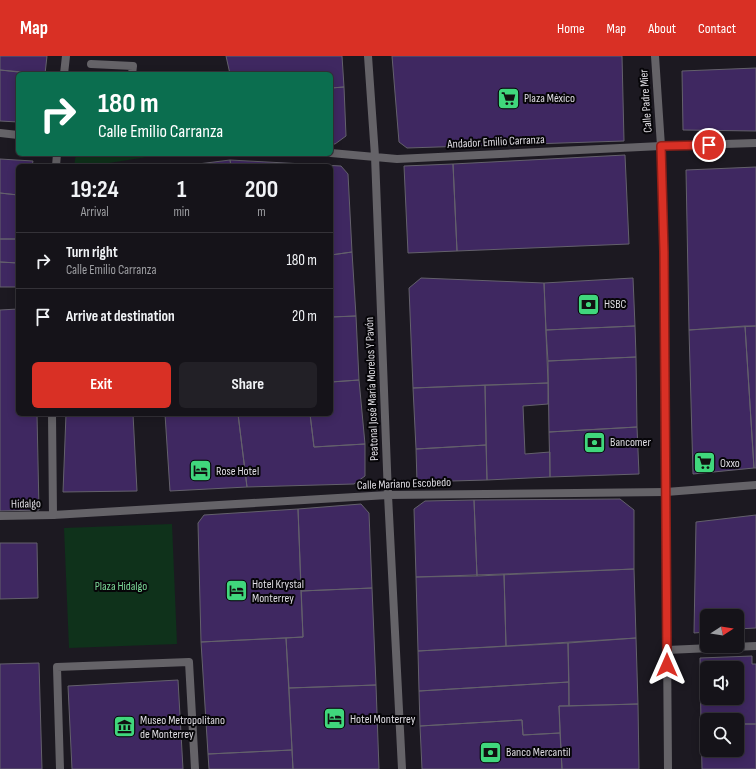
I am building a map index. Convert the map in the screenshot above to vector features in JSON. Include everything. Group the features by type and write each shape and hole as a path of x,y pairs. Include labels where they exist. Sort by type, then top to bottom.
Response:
{"street":[{"path":"64,72 66,56"},
{"name":"Peatonal José María Morelos Y Pavón","path":"368,56 375,156 388,495 402,769"},
{"name":"Calle Padre Mier","path":"655,56 661,146 664,260 668,769"},
{"path":"90,64 133,66 132,72"},
{"path":"0,133 16,135"},
{"name":"Andador Emilio Carranza","path":"333,154 375,156 397,159 661,146 756,143"},
{"path":"52,416 53,515"},
{"name":"Calle Mariano Escobedo","path":"53,515 388,495 666,492 756,485"},
{"name":"Hidalgo","path":"0,516 53,515"},
{"path":"667,650 756,646"},
{"path":"60,769 57,667 189,662 195,769"}],"green space":[{"path":"76,156 153,156 103,164 74,164"},
{"name":"Plaza Hidalgo","path":"172,524 177,644 69,648 64,528"}],"building":[{"path":"0,56 47,56 45,72 0,70"},
{"path":"226,56 342,56 344,87 333,88 333,72 230,72"},
{"name":"Plaza México","path":"392,56 622,56 624,141 407,148 399,142"},
{"path":"756,68 756,131 683,130 682,71"},
{"path":"0,70 18,72 16,72 16,122 0,121"},
{"path":"344,87 346,136 335,144 333,144 333,88"},
{"path":"625,155 629,244 457,251 453,164"},
{"path":"0,159 33,161 32,164 16,164 16,195 0,193"},
{"path":"230,160 304,164 231,164"},
{"path":"230,160 231,164 198,164"},
{"path":"453,164 457,251 408,253 404,166"},
{"path":"333,166 341,166 348,174 352,252 333,255"},
{"path":"756,167 756,326 689,330 686,170"},
{"path":"0,193 16,195 16,239 0,239"},
{"path":"0,239 16,239 16,263 0,262"},
{"path":"352,252 356,316 333,317 333,255"},
{"path":"0,262 16,263 16,287 0,287"},
{"path":"421,278 544,283 548,383 413,388 409,288"},
{"name":"HSBC","path":"633,278 635,326 546,330 544,283"},
{"path":"16,309 16,416 37,416 39,510 0,511 0,310"},
{"path":"356,316 359,380 333,382 333,317"},
{"path":"635,326 636,357 548,361 546,330"},
{"path":"745,326 756,326 756,468 754,468"},
{"path":"745,326 754,468 693,474 689,330"},
{"path":"636,357 637,427 549,432 548,361"},
{"path":"359,380 365,444 314,447 310,416 333,416 333,382"},
{"path":"548,383 548,404 523,406 525,454 550,452 550,477 487,480 485,385"},
{"path":"485,385 486,445 416,449 413,388"},
{"path":"66,416 133,416 137,491 63,492"},
{"path":"165,416 238,416 247,487 170,491"},
{"path":"238,416 310,416 314,447 365,444 365,476 354,484 247,487"},
{"name":"Bancomer","path":"637,427 639,474 550,477 549,432"},
{"path":"486,445 487,480 417,482 416,449"},
{"path":"620,499 634,510 634,569 477,576 474,500"},
{"path":"474,500 477,576 416,577 414,509 425,501"},
{"path":"361,504 369,513 372,588 301,591 298,509"},
{"path":"298,509 303,637 201,642 198,523 204,515"},
{"path":"756,515 756,628 744,629 744,609 700,609 700,633 694,633 696,522"},
{"path":"0,543 37,543 38,598 0,599"},
{"path":"634,569 636,638 506,646 504,574"},
{"path":"504,574 506,646 418,651 416,577"},
{"path":"372,588 376,685 289,688 286,638 303,637 301,591"},
{"path":"286,638 292,750 208,754 201,642"},
{"path":"636,638 638,704 569,706 568,643"},
{"path":"568,643 569,682 419,691 418,651"},
{"path":"752,656 752,664 756,664 756,724 744,724 744,713 701,713 701,705 744,705 744,661 700,661 700,658"},
{"path":"39,663 42,769 0,769 0,664"},
{"name":"Museo Metropolitano de Monterrey","path":"178,680 183,769 72,769 68,686"},
{"path":"569,682 569,706 559,706 560,733 523,735 522,720 420,726 419,691"},
{"name":"Hotel Monterrey","path":"376,685 379,769 293,769 289,688"},
{"path":"638,704 639,769 562,769 559,706"},
{"name":"Banco Mercantil","path":"522,720 523,735 560,733 562,769 422,769 420,726"},
{"path":"744,724 756,724 756,769 702,769 702,757 744,757"},
{"path":"292,750 293,769 209,769 208,754"}],"place":[{"name":"Plaza México","path":"509,98"},
{"name":"HSBC","path":"589,304"},
{"name":"Bancomer","path":"594,442"},
{"name":"Oxxo","path":"704,463"},
{"name":"Rose Hotel","path":"201,471"},
{"name":"Hotel Krystal Monterrey","path":"237,591"},
{"name":"Hotel Monterrey","path":"334,719"},
{"name":"Museo Metropolitano de Monterrey","path":"125,727"},
{"name":"Banco Mercantil","path":"491,752"}],"route":[{"path":"667,665 664,252 661,146 709,145"}]}
